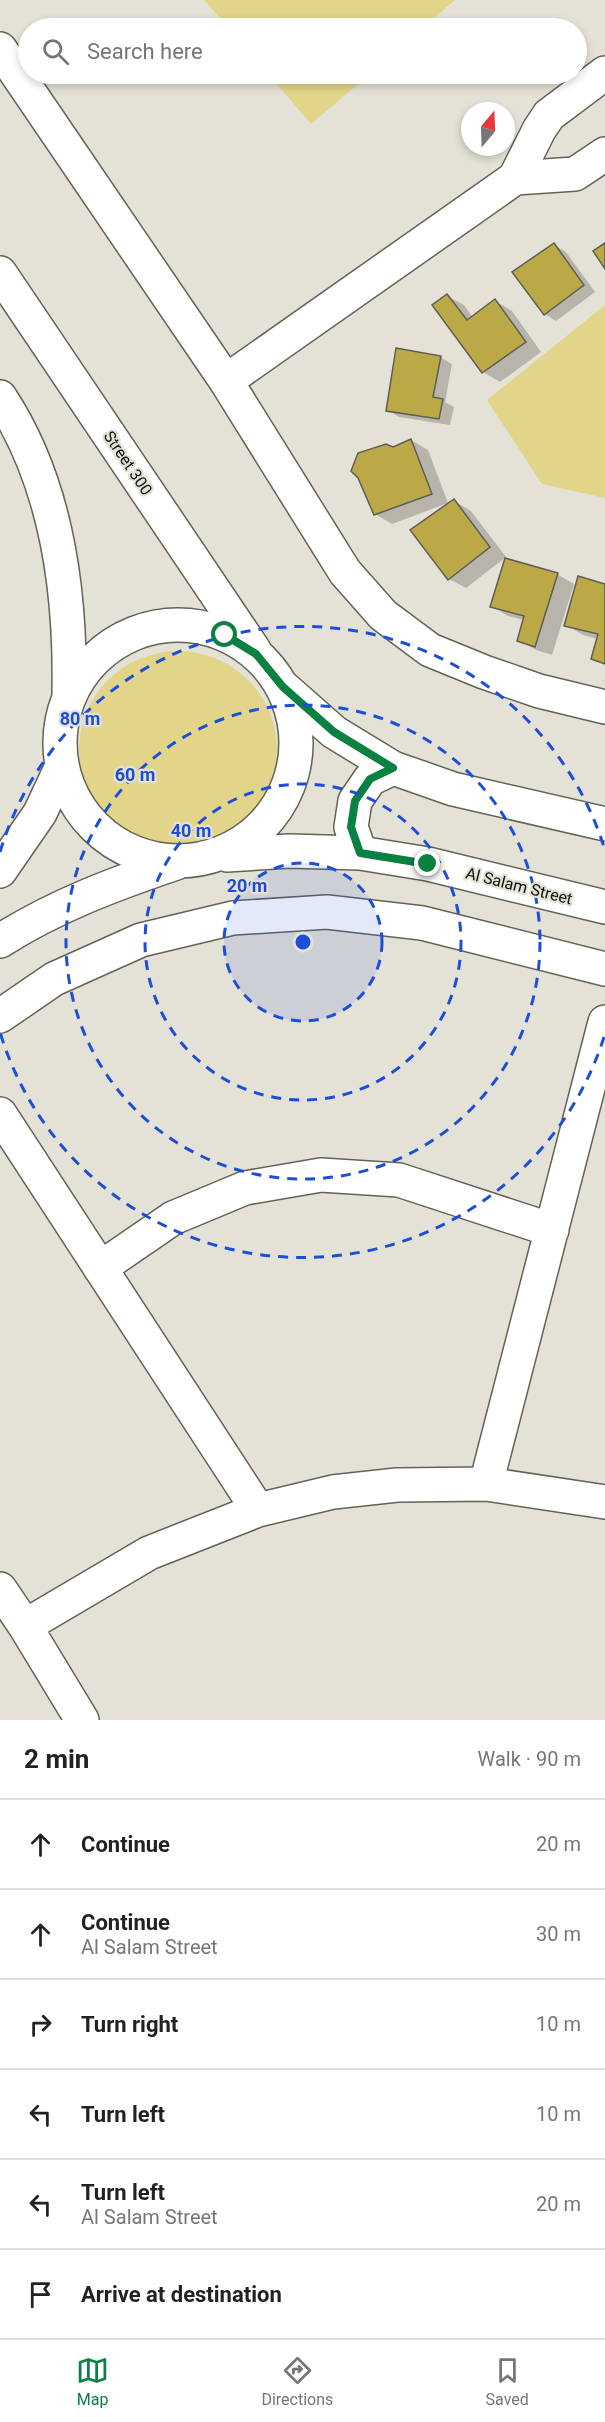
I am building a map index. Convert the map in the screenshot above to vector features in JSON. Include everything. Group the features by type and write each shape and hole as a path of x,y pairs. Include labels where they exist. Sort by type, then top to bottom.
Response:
{"street":[{"path":"0,49 18,75"},
{"path":"226,381 515,178 549,115 605,73"},
{"path":"24,84 226,381 345,572 383,615 430,650 539,691 605,707"},
{"path":"515,178 575,174 605,154"},
{"name":"Street 300","path":"0,273 256,654"},
{"path":"0,397 27,444 53,524 67,608 69,692 60,733 62,766 76,804 103,835 138,855 179,862"},
{"path":"69,692 91,662 120,640 154,627 199,628 225,635 256,654 283,687 334,732 393,768 453,789 605,824"},
{"path":"0,941 31,921 103,887 179,862 219,855 254,835 281,804 296,766 296,725 283,687"},
{"path":"4,862 40,813 62,766"},
{"path":"360,853 351,827 355,801 370,779 393,768"},
{"name":"Al Salam Street","path":"219,855 289,851 360,853 428,864 605,907"},
{"path":"0,1016 54,979 141,940 233,918 327,912 422,922 605,969"},
{"path":"486,1484 605,1022"},
{"path":"0,1114 258,1510"},
{"path":"100,1268 173,1218 245,1188 321,1174 399,1180 552,1230"},
{"path":"25,1626 150,1553 258,1510 333,1492 397,1485 486,1484 605,1502"},
{"path":"0,1589 82,1720"}],"shaded area":[{"path":"204,0 455,0 434,18 220,18"},
{"path":"277,84 358,84 311,124"},
{"path":"605,305 605,498 542,484 487,400"},
{"path":"178,651 207,655 225,663 248,680 265,703 273,721 277,750 273,779 265,797 248,820 225,837 207,845 178,849 149,845 131,837 108,820 91,797 83,779 79,750 83,721 91,703 108,680 131,663 149,655"}],"building":[{"path":"554,243 584,285 544,315 512,272"},
{"path":"605,243 605,269 593,251"},
{"path":"447,294 467,320 495,299 526,342 482,373 432,305"},
{"path":"396,348 441,356 433,397 443,399 439,419 386,411"},
{"path":"411,439 432,494 374,515 358,478 351,471 358,453 386,444 393,447"},
{"path":"454,499 490,547 448,580 410,530"},
{"path":"505,558 558,573 535,647 517,641 524,616 490,607"},
{"path":"578,576 605,584 605,664 591,659 598,634 564,626"}],"route":[{"path":"225,635 256,654 283,687 334,732 393,768 370,779 355,801 351,827 360,853 428,864"}]}
